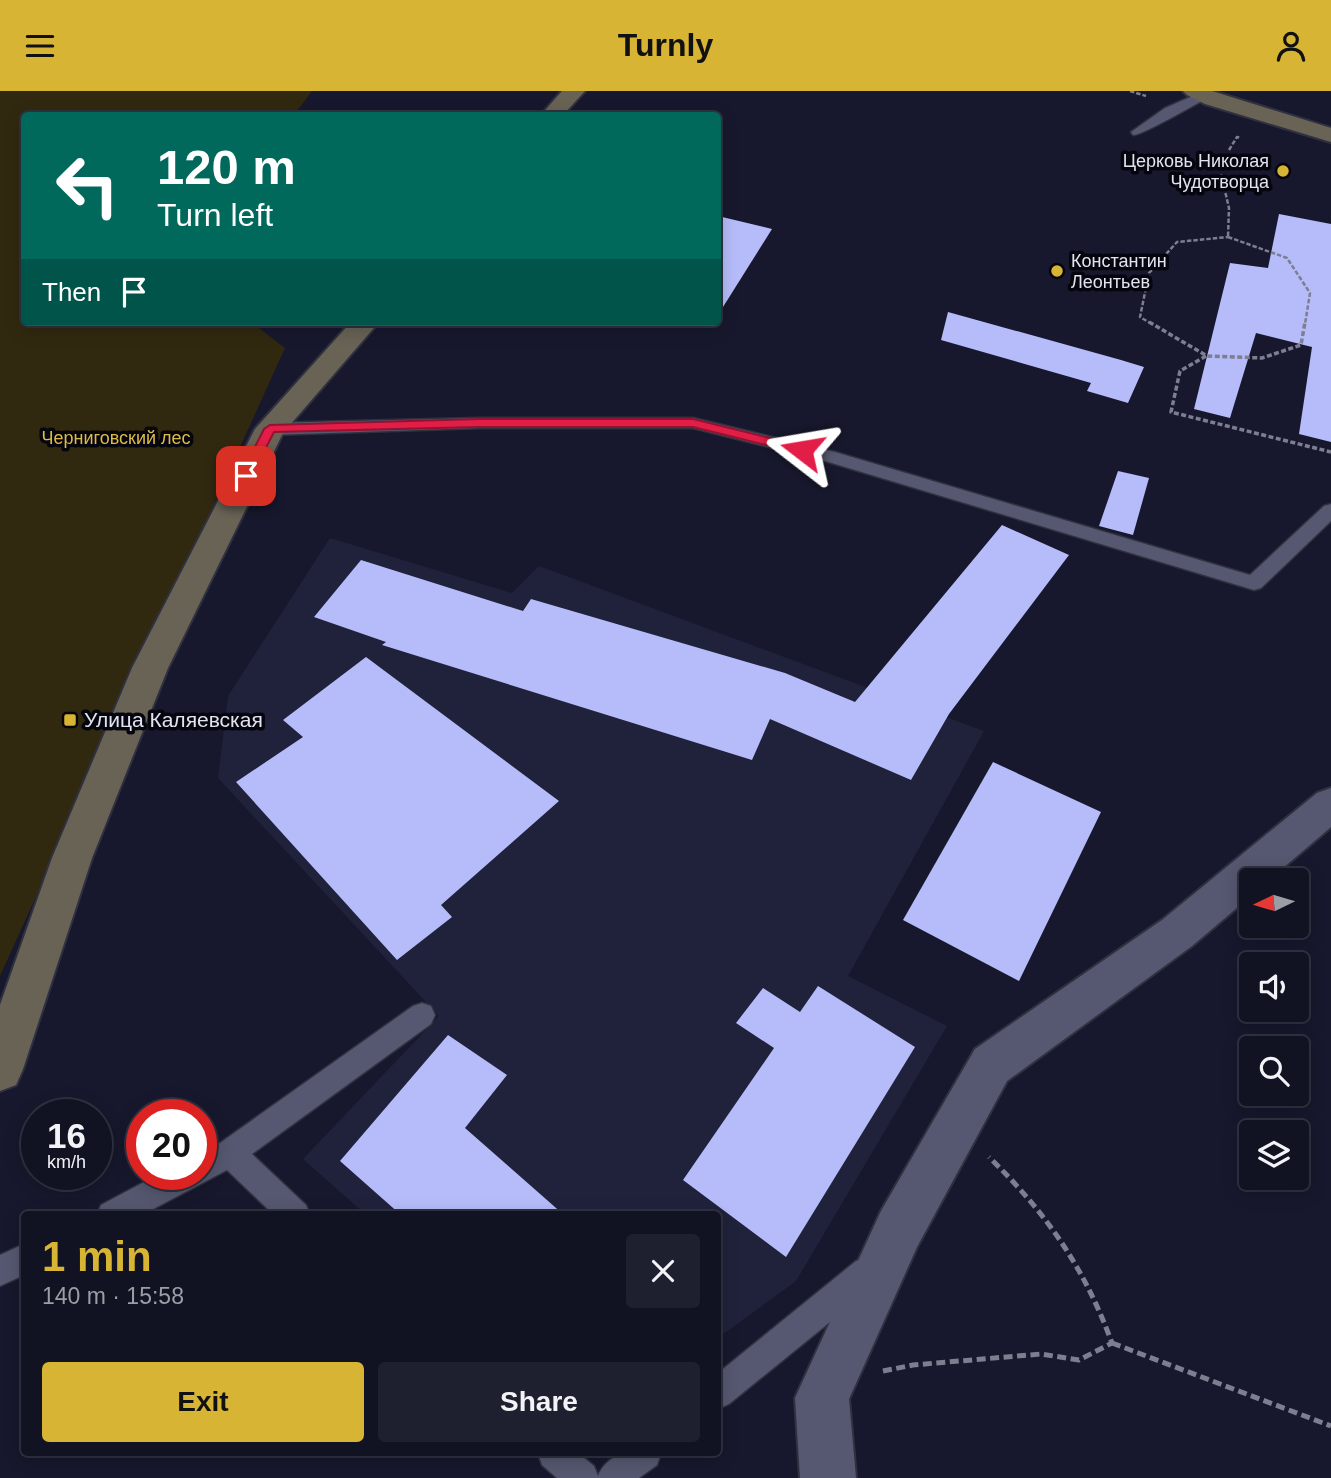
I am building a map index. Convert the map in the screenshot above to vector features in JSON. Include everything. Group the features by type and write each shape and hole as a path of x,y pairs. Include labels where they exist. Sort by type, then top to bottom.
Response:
{"street":[{"path":"555,112 574,91"},
{"path":"1199,93 1331,135"},
{"path":"0,1069 72,858 150,668 270,429 362,326"},
{"path":"828,1478 822,1398 899,1229 990,1065 1177,933 1331,804"}],"lane":[{"path":"1138,132 1199,93"},
{"path":"270,429 479,423 693,423 829,456 1254,583 1331,510"},
{"path":"217,1160 422,1015"},
{"path":"230,1153 292,1211"},
{"path":"119,1211 159,1190"},
{"path":"721,1391 887,1255"},
{"path":"0,1271 21,1260"},
{"path":"557,1456 582,1478"},
{"path":"613,1478 641,1456"}],"path":[{"path":"1221,174 1229,208 1228,237"},
{"path":"1228,237 1287,258 1310,293 1301,345 1262,358 1206,356 1140,317 1149,273 1177,242 1228,237"},
{"path":"1206,356 1180,371 1171,412 1331,452"},
{"path":"961,1118 987,1156 1026,1192 1068,1245 1097,1300 1112,1343"},
{"path":"822,1398 862,1375 913,1366 1041,1354 1079,1360 1112,1343 1331,1426"}],"shaded area":[{"path":"330,538 512,593 539,566 984,731 848,976 947,1026 796,1281 721,1336 721,1211 362,1211 303,1159 439,1016 218,778 228,696"}],"green space":[{"name":"Черниговский лес","path":"0,91 312,91 296,112 21,112 21,326 256,326 285,348 0,976"}],"building":[{"path":"1279,214 1331,224 1331,442 1299,434 1312,347 1256,333 1230,418 1194,409 1230,263 1268,268"},
{"path":"721,217 772,229 721,310"},
{"path":"948,312 1144,367 1128,403 1087,391 1091,383 941,340"},
{"path":"1118,471 1149,478 1133,535 1099,526"},
{"path":"1002,525 1069,555 949,714 911,780 770,719 752,760 382,645 386,642 314,617 361,560 523,611 531,599 785,673 855,702"},
{"path":"366,657 559,801 441,905 452,917 397,960 236,782 303,737 283,720"},
{"path":"993,762 1101,812 1019,981 903,920"},
{"path":"818,986 915,1047 786,1257 683,1180 774,1048 736,1023 763,988 800,1012"},
{"path":"448,1035 507,1075 465,1128 559,1211 396,1211 340,1161"}],"place":[{"name":"Церковь Николая Чудотворца","path":"1283,171"},
{"name":"Константин Леонтьев","path":"1057,271"},
{"name":"Улица Каляевская","path":"70,720"}],"route":[{"path":"246,476 270,429 479,423 693,423 802,450"}]}
